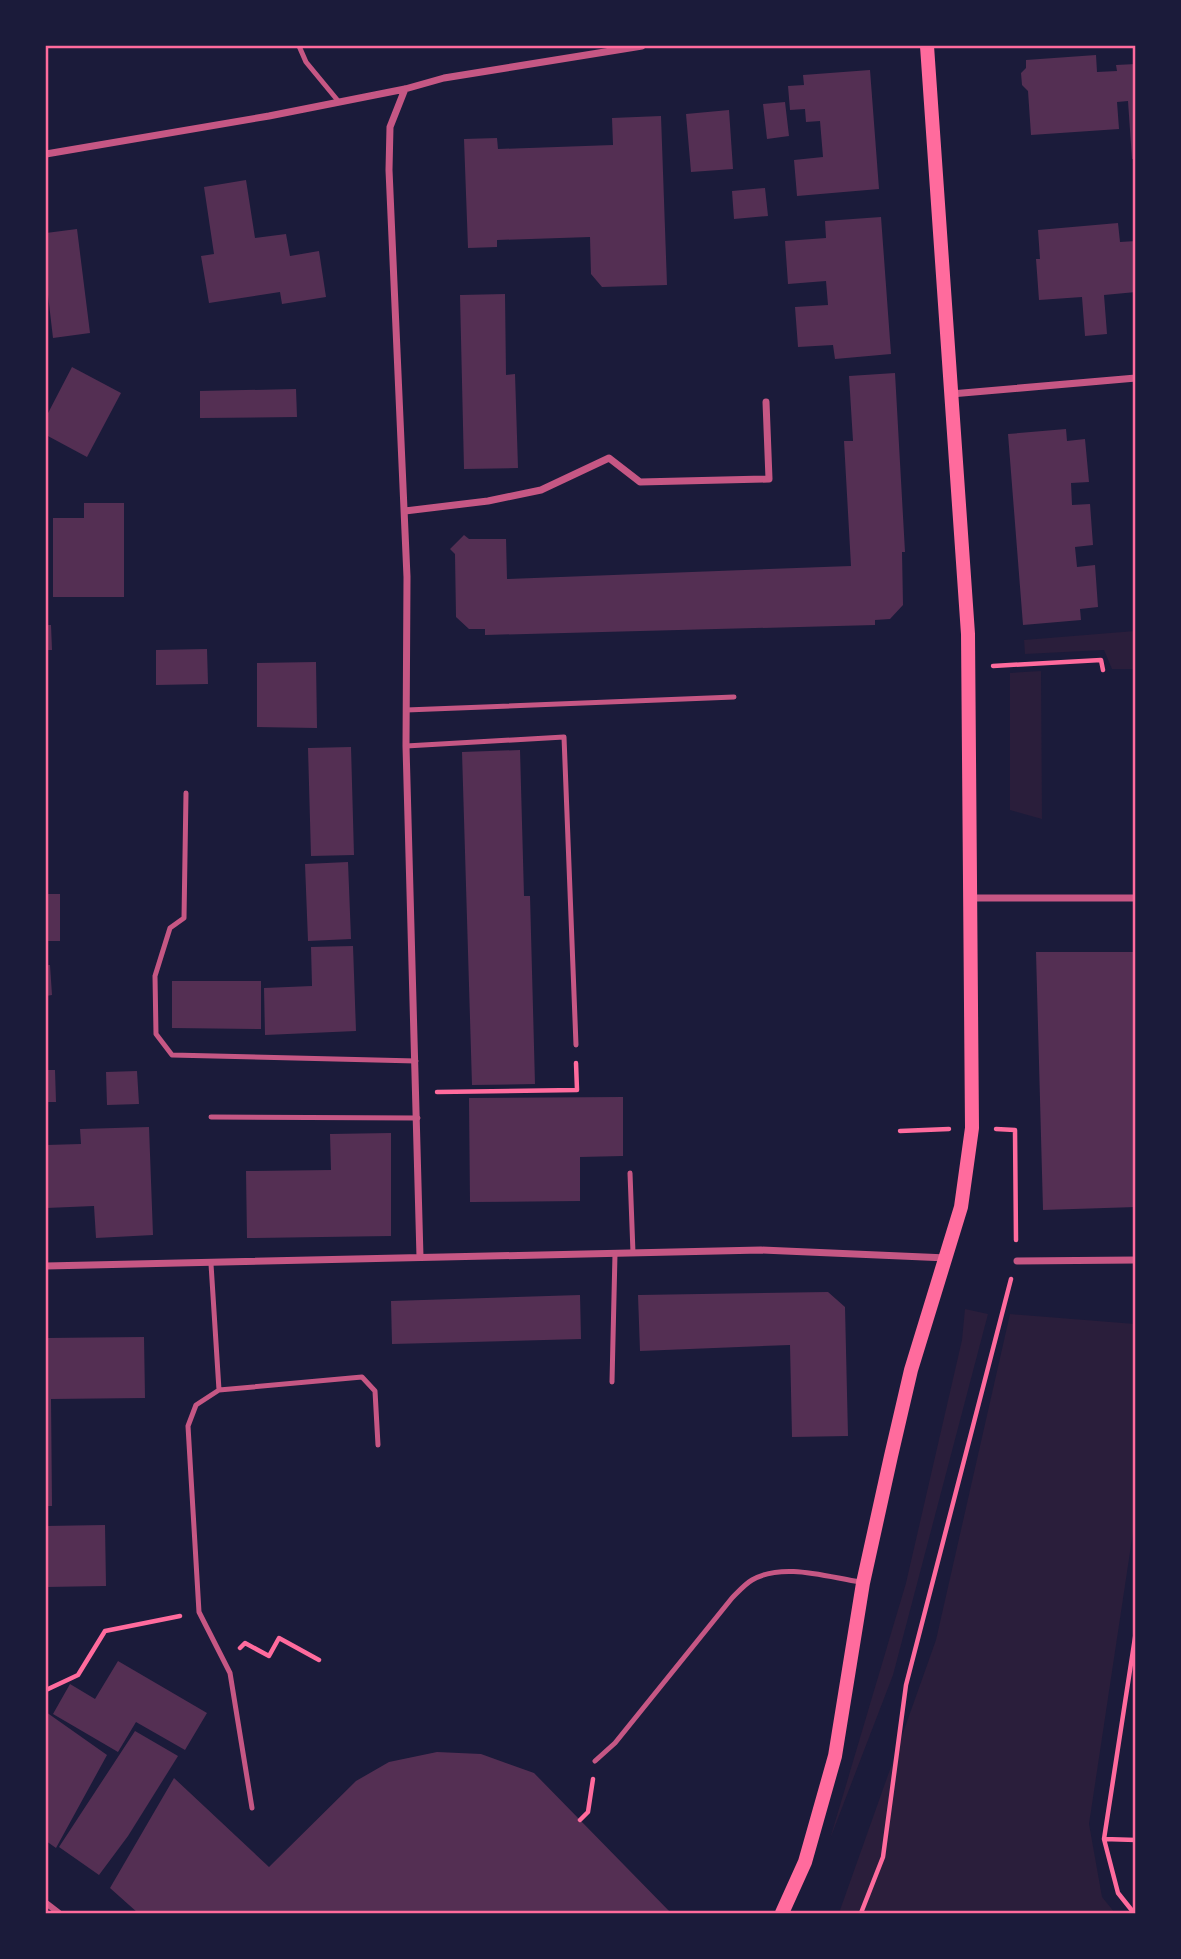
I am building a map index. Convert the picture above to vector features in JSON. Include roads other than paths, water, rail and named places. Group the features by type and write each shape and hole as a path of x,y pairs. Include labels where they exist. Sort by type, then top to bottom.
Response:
{"main road":[{"path":"782,1913 805,1861 835,1756 863,1583 911,1370 961,1207 972,1128 968,667 927,46"}],"street":[{"path":"46,154 340,103 444,78 642,46"},
{"path":"405,89 390,127 389,170 405,511 406,710 418,1118 419,1257"},
{"path":"951,394 1136,378"},
{"path":"405,511 488,501 541,490 610,458 640,482 769,479 766,402"},
{"path":"969,898 1136,898"},
{"path":"46,1266 761,1250 947,1258"},
{"path":"1017,1261 1136,1260"},
{"path":"46,1903 59,1913"}],"lane":[{"path":"299,46 306,62 340,103"},
{"path":"406,710 734,697"},
{"path":"407,746 564,737 576,1045"},
{"path":"186,793 184,918 170,928 155,976 156,1034 172,1055 416,1061"},
{"path":"211,1117 418,1118"},
{"path":"630,1173 633,1253"},
{"path":"612,1382 615,1254"},
{"path":"211,1264 219,1390"},
{"path":"252,1808 230,1673 200,1612 188,1426 196,1405 219,1390 362,1377 375,1391 378,1445"},
{"path":"595,1761 615,1743 724,1608 751,1580 773,1572 792,1572 863,1583"}]}
